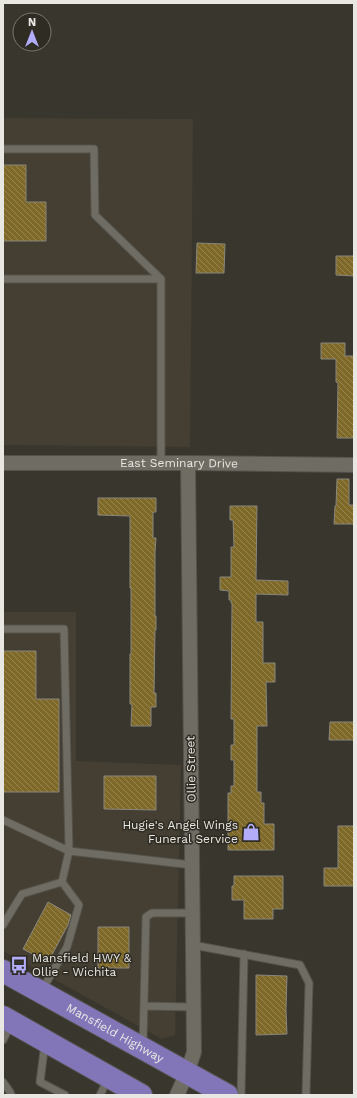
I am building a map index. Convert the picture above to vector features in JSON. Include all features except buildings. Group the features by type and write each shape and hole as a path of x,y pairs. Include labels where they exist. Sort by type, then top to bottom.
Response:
{"main road":[{"name":"Mansfield Highway","path":"3,971 227,1095"},
{"path":"6,1027 45,1041 104,1086 141,1095"}],"street":[{"name":"East Seminary Drive","path":"3,463 354,465"},
{"name":"Ollie Street","path":"177,1095 187,1073 194,1052 188,463"}],"lane":[{"path":"3,149 94,149 95,215 161,279 161,463"},
{"path":"3,279 161,279"},
{"path":"3,629 64,629 69,851 62,882 79,906 67,947 41,992"},
{"path":"3,820 69,851 192,865"},
{"path":"3,925 22,894 62,882"},
{"path":"143,1049 146,917 152,913 192,913"},
{"path":"193,945 300,965 310,983 306,1095"},
{"path":"241,1095 244,954"},
{"path":"144,1006 193,1007"},
{"path":"45,1041 40,1082 65,1095"},
{"path":"3,1082 11,1095"}],"shaded area":[{"path":"3,118 193,119 190,447 3,445"},
{"path":"3,612 76,612 76,761 181,765 175,1035 162,1039 3,951"}],"place":[{"name":"Hugie's Angel Wings Funeral Service","path":"251,832"},
{"name":"Mansfield HWY & Ollie - Wichita","path":"19,965"}]}
